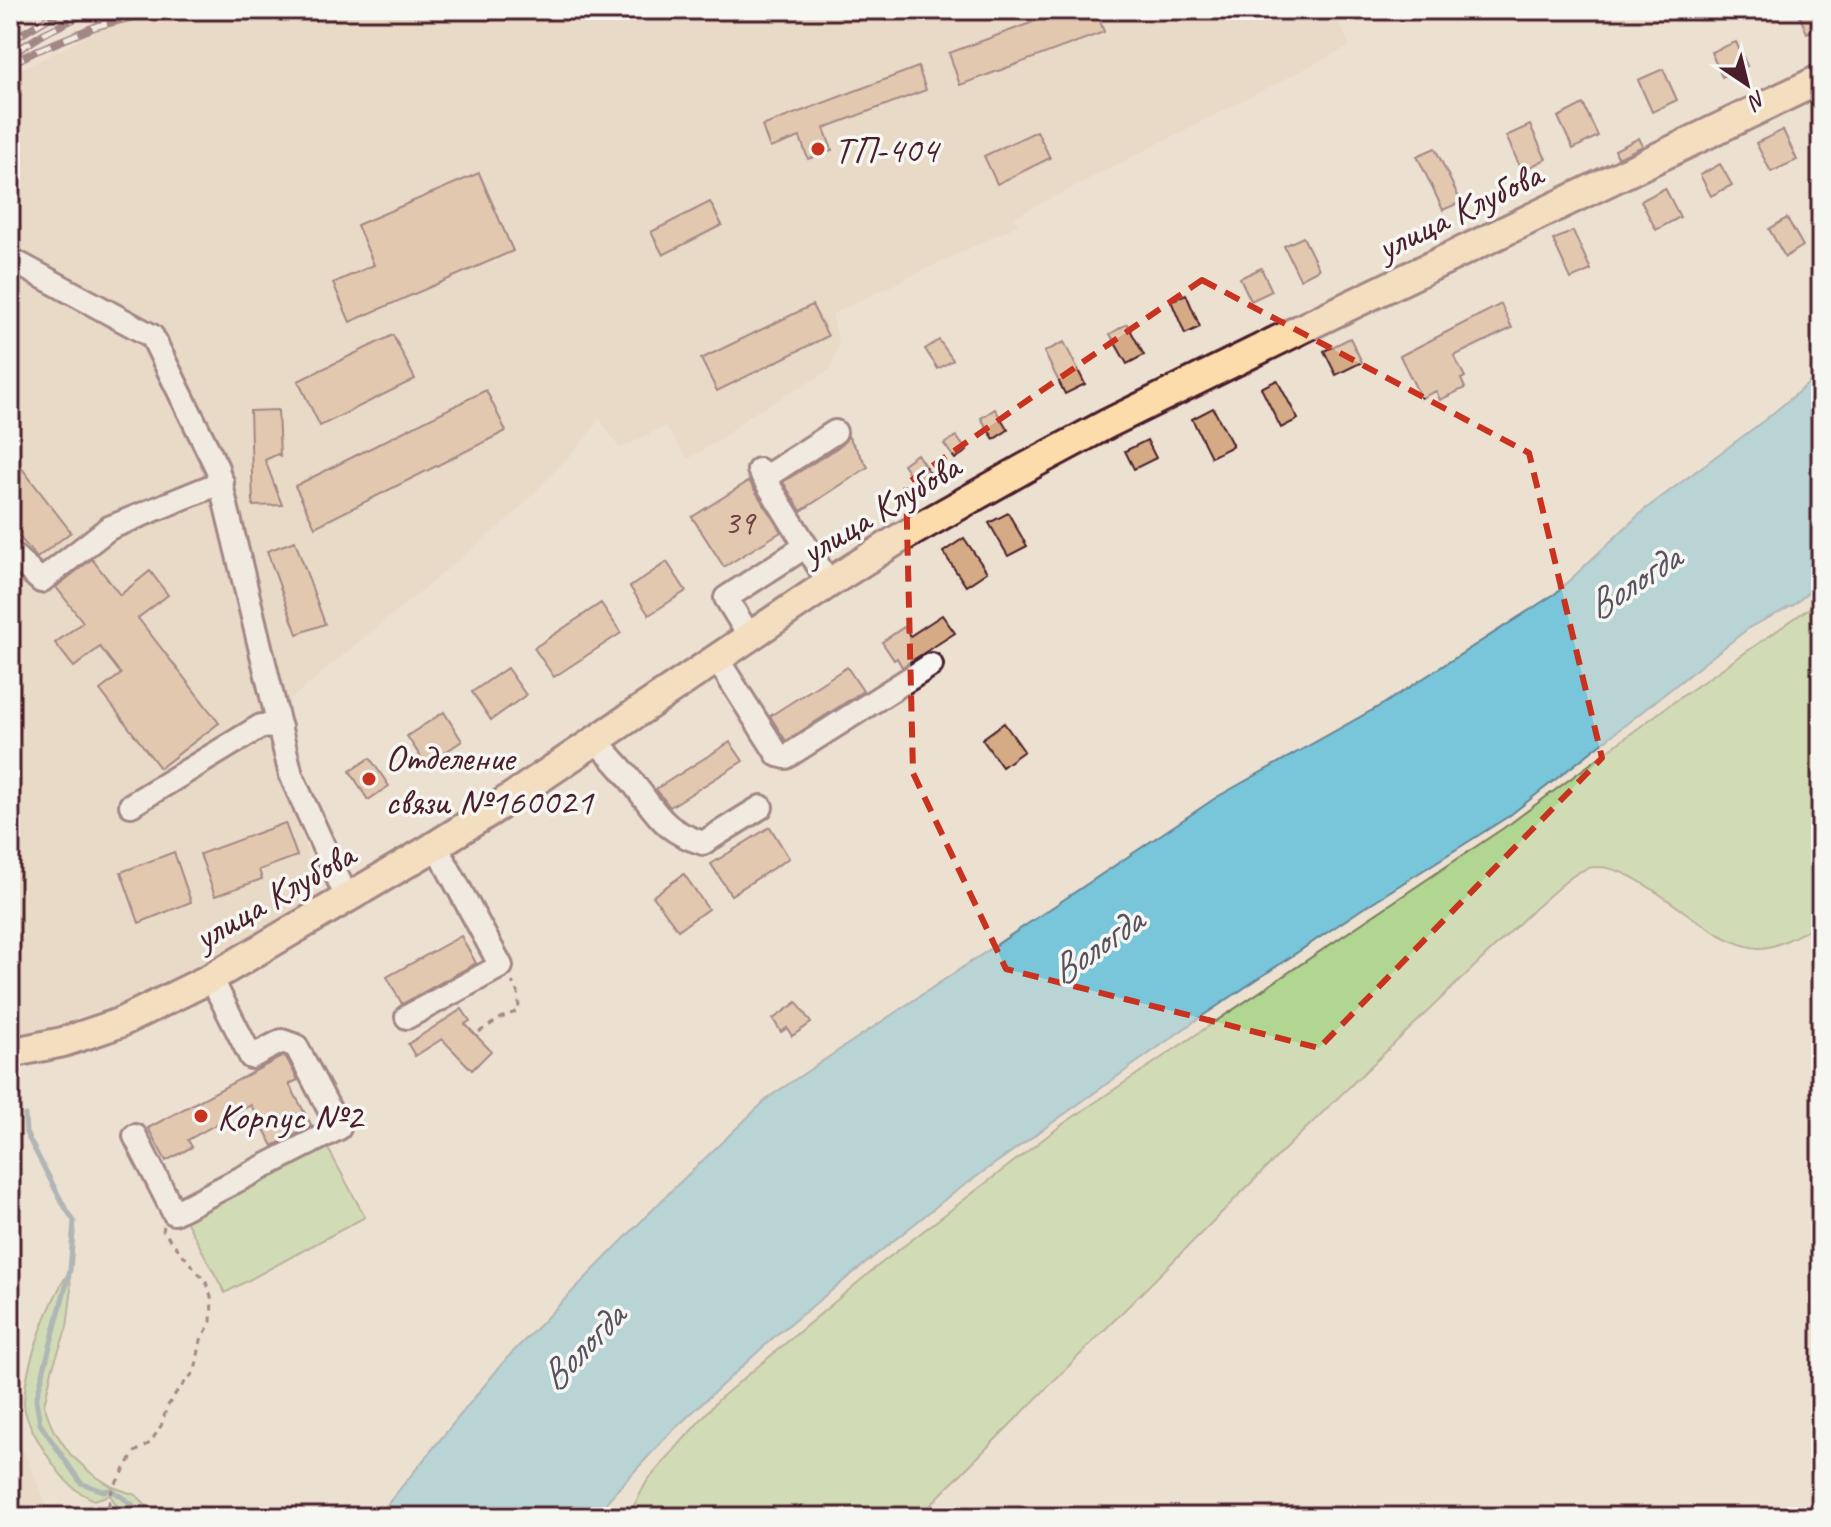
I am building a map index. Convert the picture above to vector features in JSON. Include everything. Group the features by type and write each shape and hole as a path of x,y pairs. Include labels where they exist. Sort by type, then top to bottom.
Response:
{"main road":[{"name":"улица Клубова","path":"10,1053 63,1042 119,1023 211,978 436,846 829,583 897,540 1025,468 1107,424 1821,79"}],"lane":[{"path":"10,259 152,336 222,482 291,775 347,898"},
{"path":"829,583 761,474 835,432"},
{"path":"10,552 41,581 109,528 222,482"},
{"path":"750,637 726,598 806,546"},
{"path":"717,659 778,755 786,757 931,665"},
{"path":"131,805 261,726 280,727"},
{"path":"595,740 657,815 683,837 703,843 761,807"},
{"path":"407,1017 501,966 436,846"},
{"path":"135,1136 174,1213 339,1128 296,1046 282,1041 251,1057 211,978"}],"path":[{"path":"479,1032 518,1011 520,1001 517,989 501,966"},
{"path":"104,1517 112,1490 135,1452 150,1443 161,1426 167,1407 195,1371 201,1340 211,1322 212,1300 206,1282 163,1231 169,1203"}],"highlighted area":[{"path":"1202,280 1529,453 1602,758 1319,1048 1006,969 913,773 906,484"}],"shaded area":[{"path":"139,10 1332,10 1350,46 1014,217 1018,225 832,314 839,344 830,370 749,416 721,439 688,459 665,426 620,449 600,419 577,448 512,516 261,725 322,893 204,962 116,1005 10,1037 10,75"},
{"path":"10,1421 52,1517 10,1517"}],"green space":[{"path":"1821,600 1821,923 1782,943 1758,948 1737,943 1715,932 1628,875 1608,868 1582,870 1535,908 1291,1143 921,1517 628,1517 647,1481 718,1400 875,1268 1063,1124 1511,823 1668,706"},
{"path":"324,1141 365,1217 225,1293 184,1217"},
{"path":"70,1270 67,1327 44,1405 52,1427 70,1454 92,1474 113,1487 136,1495 159,1517 127,1517 110,1495 94,1500 78,1491 62,1476 44,1451 30,1424 24,1403 33,1352 46,1316"}],"water":[{"name":"Вологда","path":"1821,373 1821,581 1794,605 1750,627 1509,816 1362,909 1195,1021 948,1197 775,1336 669,1434 607,1501 601,1517 377,1517 506,1359 674,1188 769,1097 1217,797 1385,703 1556,593 1644,510 1766,419"}],"building":[{"path":"1066,10 1096,10 1104,32 960,85 949,53"},
{"path":"1797,10 1821,10 1821,27 1807,33"},
{"path":"1736,42 1747,66 1722,77 1711,52"},
{"path":"918,67 926,90 824,128 832,150 808,159 800,137 770,148 762,126"},
{"path":"1663,69 1677,100 1652,112 1638,80"},
{"path":"1583,104 1598,136 1573,149 1558,117"},
{"path":"1530,125 1546,159 1522,171 1506,136"},
{"path":"1783,130 1797,160 1771,172 1756,143"},
{"path":"1037,131 1050,158 997,184 984,156"},
{"path":"1639,138 1643,146 1618,158 1615,150"},
{"path":"1435,148 1461,202 1443,210 1417,156"},
{"path":"1720,164 1732,185 1711,196 1700,175"},
{"path":"479,173 513,251 350,322 333,283 374,265 357,225"},
{"path":"1665,188 1680,217 1656,230 1641,201"},
{"path":"710,202 722,225 663,255 651,232"},
{"path":"1787,218 1803,246 1785,257 1769,229"},
{"path":"1573,231 1591,270 1571,279 1553,240"},
{"path":"1303,237 1319,269 1300,279 1284,246"},
{"path":"1261,268 1272,291 1251,301 1240,278"},
{"path":"1186,294 1200,327 1185,334 1171,301"},
{"path":"1501,304 1512,328 1454,356 1465,377 1461,379 1465,388 1440,400 1436,391 1421,398 1400,356"},
{"path":"812,305 828,336 717,391 701,359"},
{"path":"1127,324 1144,355 1127,364 1110,334"},
{"path":"393,335 415,379 320,426 298,381"},
{"path":"1350,338 1362,362 1336,375 1324,351"},
{"path":"939,340 953,360 938,369 925,349"},
{"path":"1064,342 1085,384 1065,394 1044,352"},
{"path":"1277,380 1298,419 1281,428 1261,388"},
{"path":"486,390 506,431 315,527 295,486"},
{"path":"1213,408 1233,446 1211,457 1192,419"},
{"path":"995,409 1008,430 994,439 981,418"},
{"path":"278,410 280,456 278,454 265,460 282,505 253,506 250,411"},
{"path":"848,436 868,467 801,511 783,482 843,444"},
{"path":"956,436 967,451 955,459 944,444"},
{"path":"1147,440 1156,458 1134,469 1125,451"},
{"path":"10,453 71,532 37,558 10,526"},
{"path":"917,454 931,475 917,485 903,464"},
{"path":"749,481 781,532 724,567 692,517"},
{"path":"1008,513 1027,546 1008,556 989,523"},
{"path":"964,538 987,572 966,586 943,552"},
{"path":"295,541 325,624 297,634 267,551"},
{"path":"92,559 120,595 150,571 168,595 138,618 219,723 160,768 100,690 121,674 100,647 74,667 55,643 83,622 56,587"},
{"path":"667,562 686,591 649,615 630,587"},
{"path":"601,603 621,633 554,677 534,648"},
{"path":"942,615 955,633 902,667 882,642 904,627 910,636"},
{"path":"847,667 863,691 786,741 770,716"},
{"path":"507,668 526,695 491,720 472,692"},
{"path":"444,712 462,741 426,765 407,736"},
{"path":"1004,723 1024,751 1002,767 982,739"},
{"path":"730,742 743,761 670,807 656,789"},
{"name":"Отделение связи №160021","path":"370,758 389,786 368,800 350,771"},
{"path":"285,823 297,856 259,870 262,879 215,896 200,854"},
{"path":"770,827 789,858 731,895 711,864"},
{"path":"174,852 191,902 139,923 121,872"},
{"path":"684,874 708,909 678,930 653,896"},
{"path":"461,936 476,963 402,1004 387,977"},
{"path":"797,1002 811,1023 792,1036 787,1028 781,1032 773,1019"},
{"path":"462,1009 470,1021 465,1024 491,1051 472,1070 442,1039 415,1056 408,1044"},
{"name":"Корпус №2","path":"283,1056 298,1080 289,1084 312,1126 273,1146 251,1105 188,1140 192,1147 166,1161 148,1128"}],"waterway":[{"path":"25,1115 26,1133 74,1221 70,1270 36,1400 40,1424 81,1483 103,1491 112,1490 146,1517"}],"railway":[{"path":"10,41 62,10"},
{"path":"18,50 92,10"},
{"path":"10,64 97,26 160,10"},
{"path":"400,10 499,10"}],"place":[{"name":"ТП-404","path":"818,149"},
{"name":"Отделение связи №160021","path":"369,779"},
{"name":"Корпус №2","path":"201,1116"}]}
